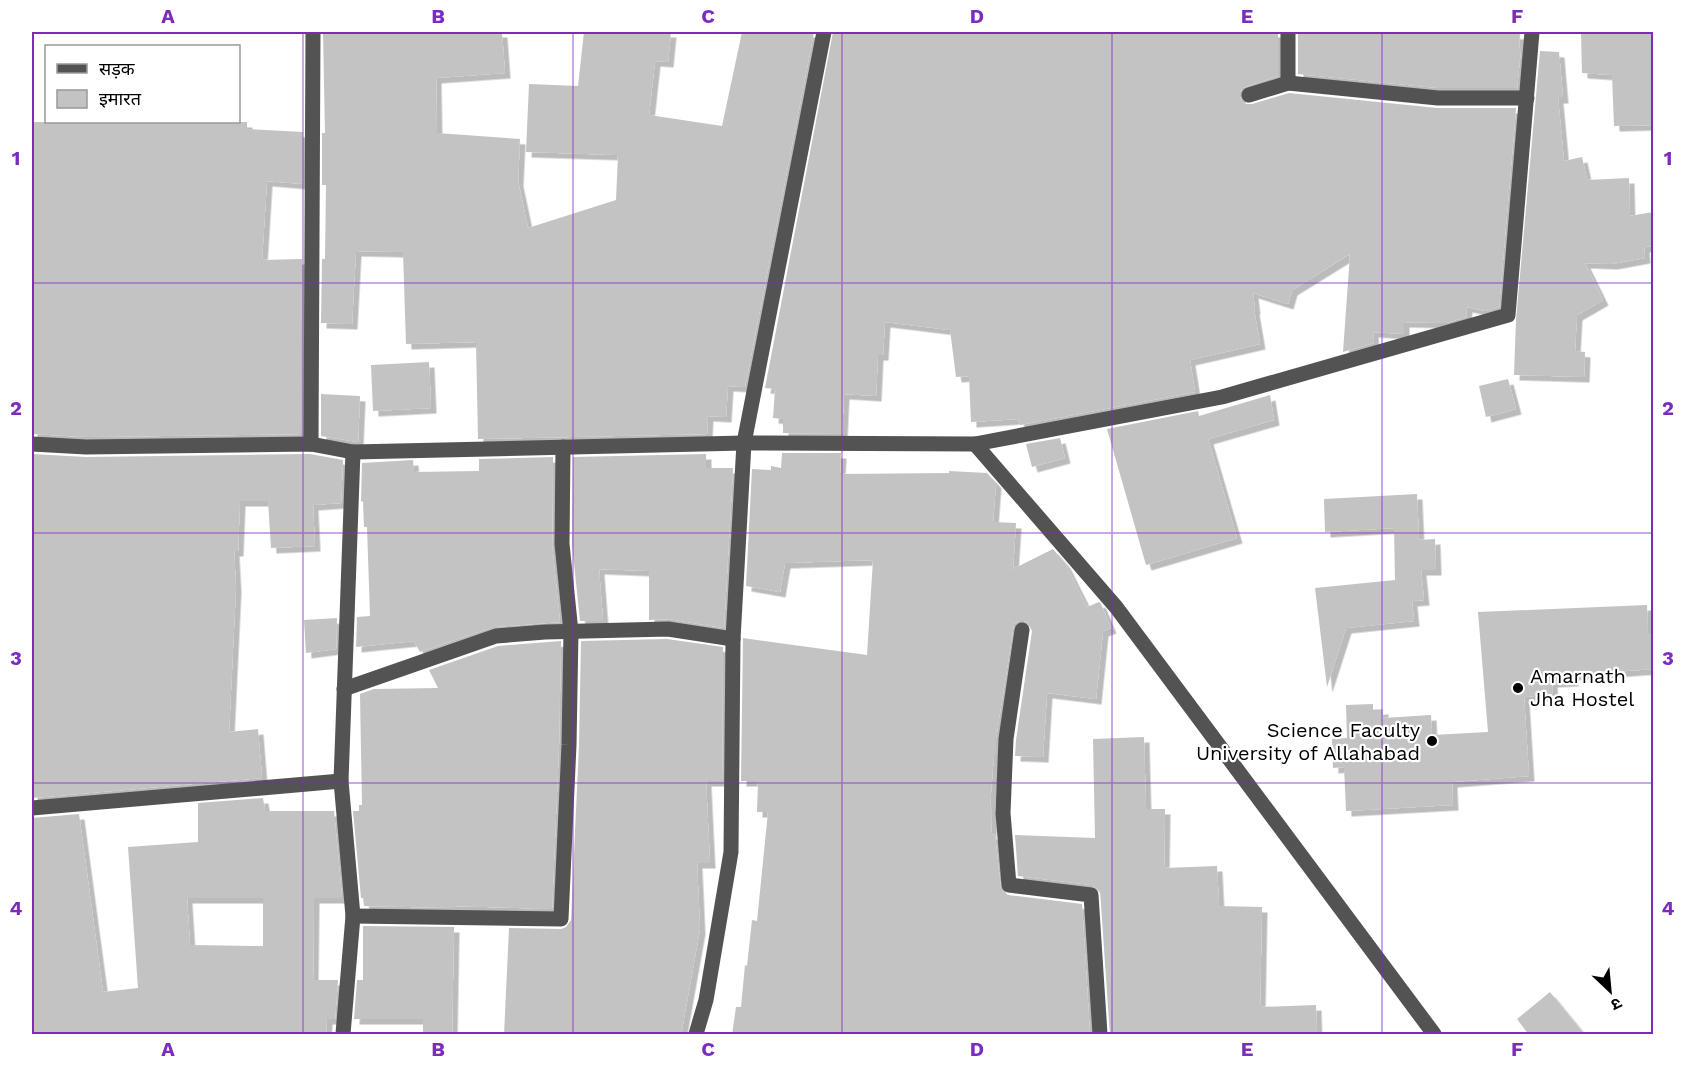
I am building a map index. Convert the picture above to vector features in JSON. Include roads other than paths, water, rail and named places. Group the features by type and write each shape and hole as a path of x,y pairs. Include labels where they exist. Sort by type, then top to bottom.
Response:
{"street":[{"path":"311,444 313,32"},
{"path":"696,1035 706,1000 731,852 733,639 744,442 824,32"},
{"path":"1288,32 1288,83"},
{"path":"32,444 86,447 311,444 353,452 744,442 975,444 1222,398 1508,315 1532,32"},
{"path":"1249,94 1288,83 1438,98 1527,98"},
{"path":"975,444 1116,607 1434,1035"},
{"path":"353,916 561,919 569,745 571,632 562,543 563,447"},
{"path":"343,1035 353,916 341,781 353,452"},
{"path":"344,688 496,636 546,632 668,629 733,639"},
{"path":"1022,630 1006,739 1004,813 1010,885 1091,895 1100,1035"},
{"path":"32,808 341,781"}],"place":[{"name":"Amarnath Jha Hostel","path":"1518,688"},
{"name":"Science Faculty University of Allahabad","path":"1432,741"}]}
